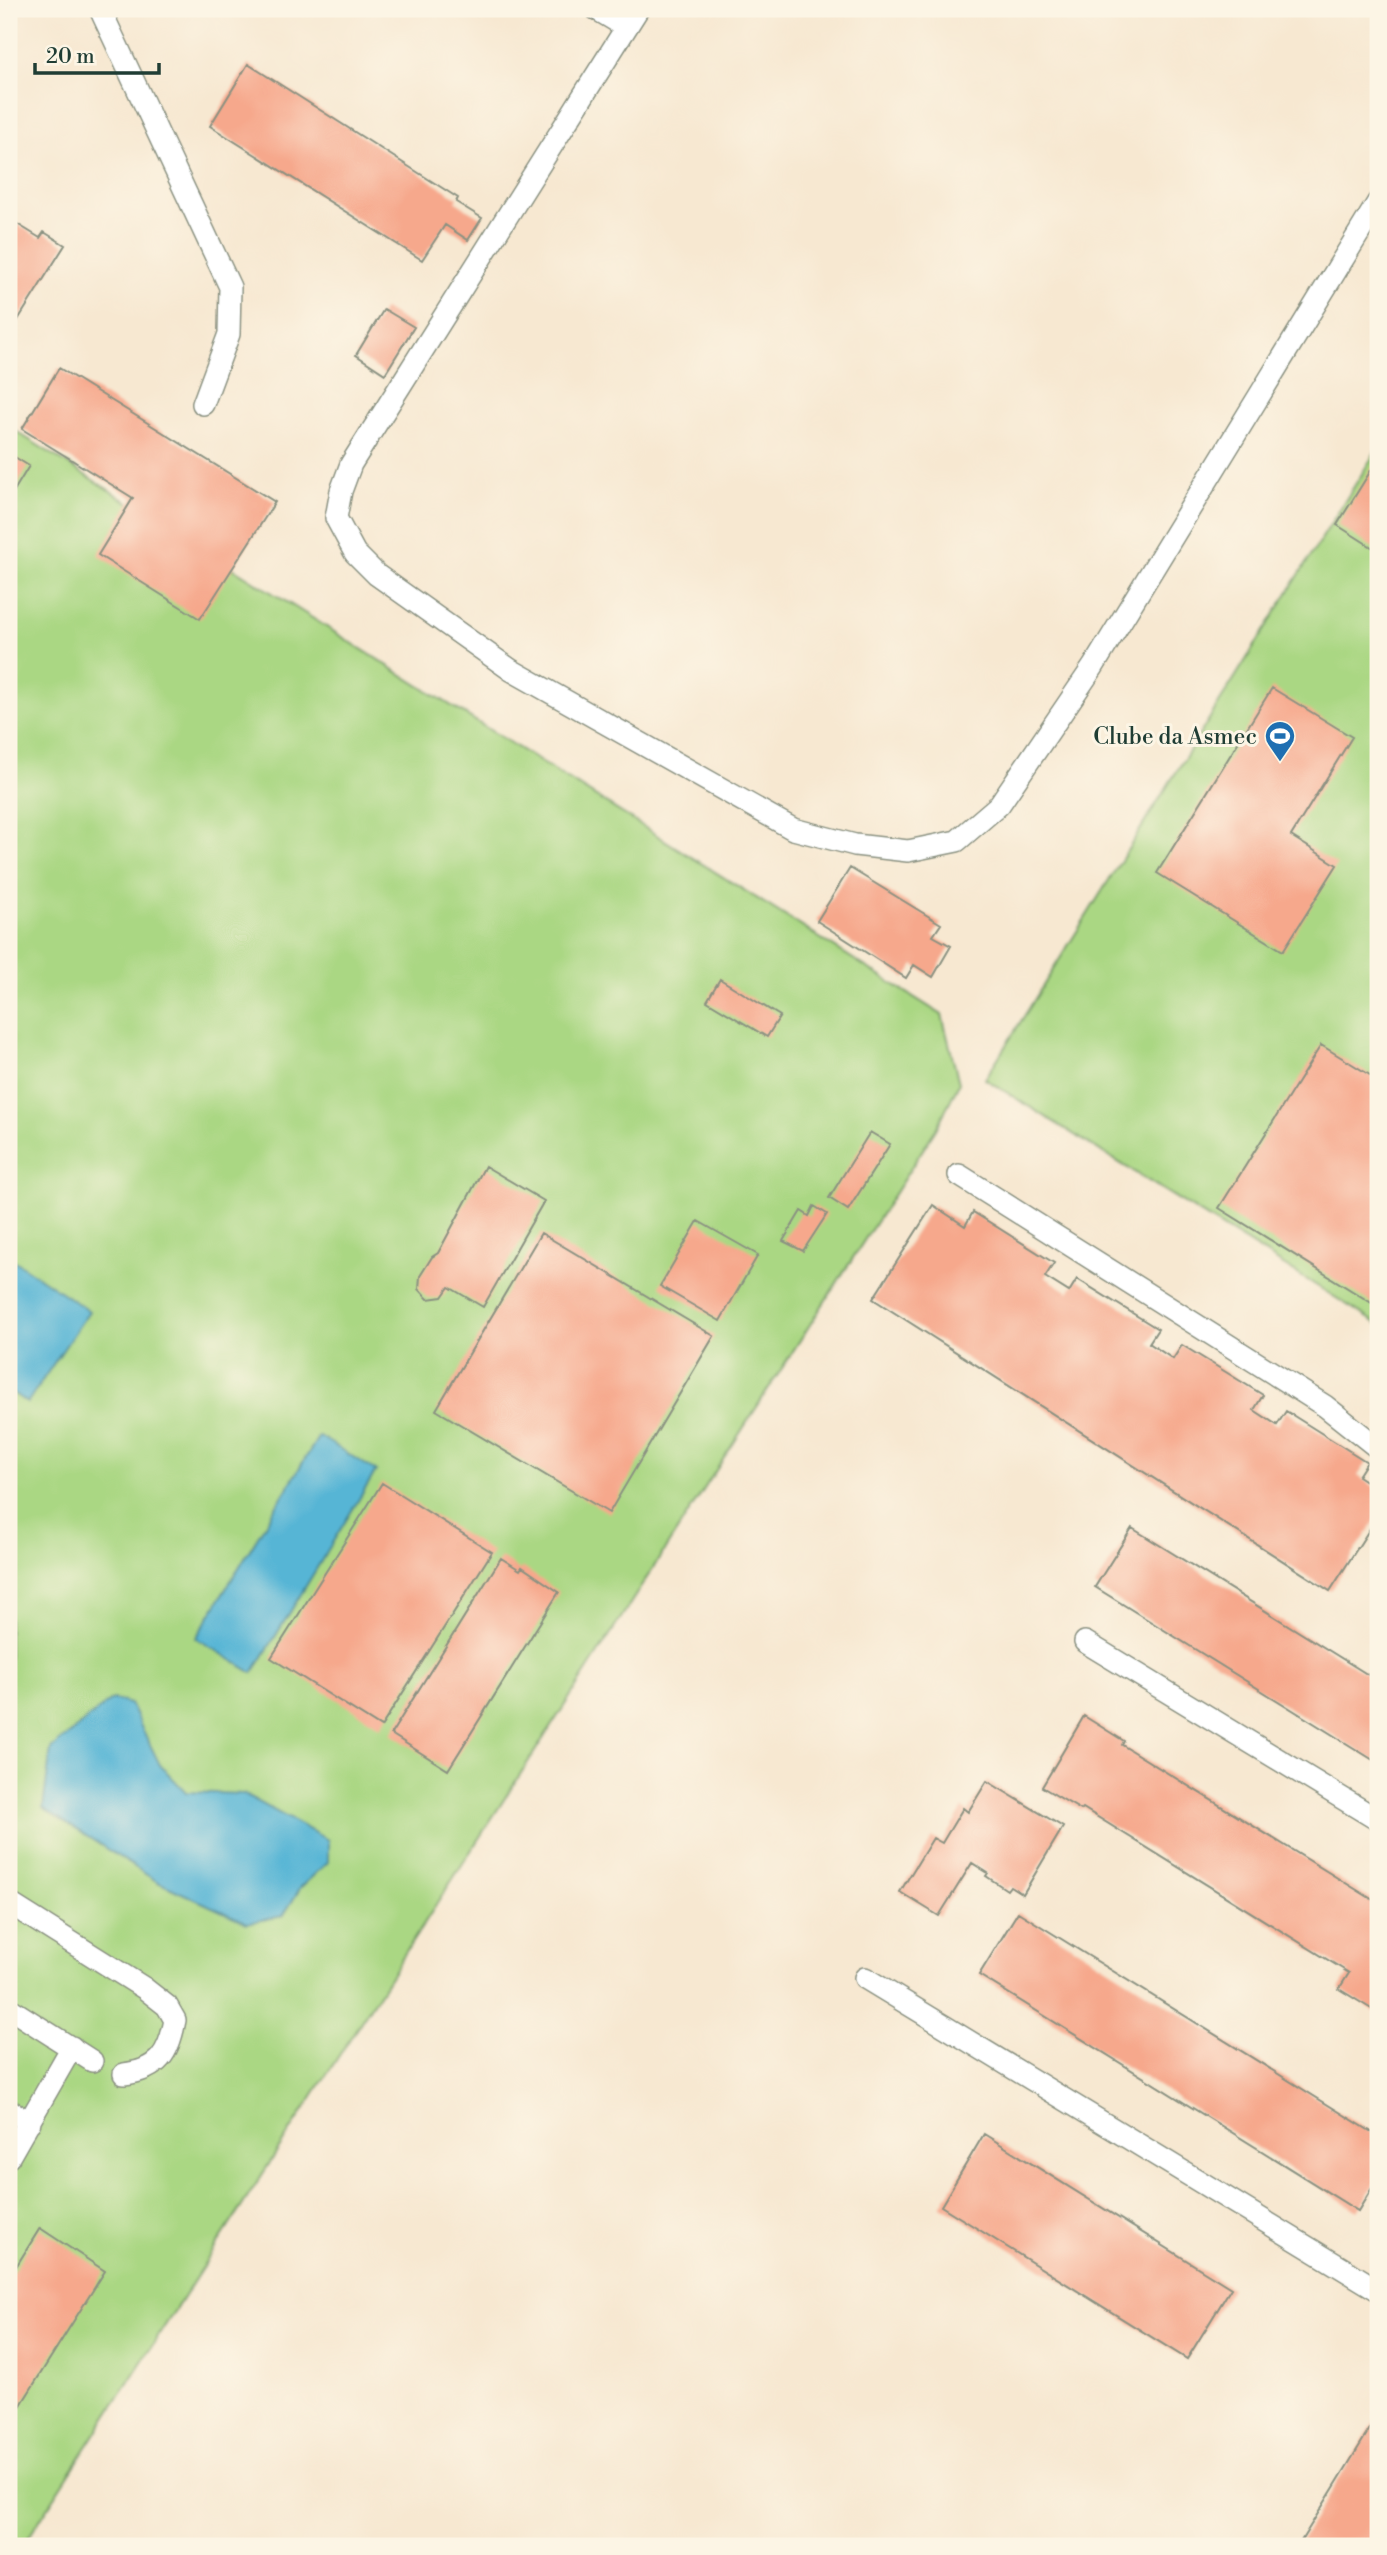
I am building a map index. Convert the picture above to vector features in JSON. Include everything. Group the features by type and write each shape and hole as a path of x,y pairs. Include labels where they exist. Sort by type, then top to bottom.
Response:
{"lane":[{"path":"100,9 230,287 229,334 203,404"},
{"path":"596,9 626,27"},
{"path":"638,9 351,464 341,491 337,518 355,553 377,575 511,670 793,829 855,845 908,851 957,841 999,806 1093,667 1378,202"},
{"path":"959,1175 1325,1406 1378,1448"},
{"path":"1085,1642 1378,1820"},
{"path":"9,1903 144,1988 167,2006 175,2020 171,2039 158,2062 144,2072 124,2074"},
{"path":"865,1978 1378,2290"},
{"path":"9,2008 92,2060"},
{"path":"9,2158 72,2047"},
{"path":"9,2110 30,2122"}],"green space":[{"path":"9,427 942,1015 959,1083 936,1129 23,2546 9,2546"},
{"name":"Clube da Asmec","path":"1378,448 1378,1324 985,1079"}],"water":[{"path":"9,1257 89,1311 27,1403 9,1390"},
{"path":"319,1436 376,1471 253,1673 196,1638"},
{"path":"112,1699 130,1704 160,1765 186,1792 244,1794 328,1840 328,1862 301,1887 283,1916 247,1923 158,1882 43,1808 51,1749"}],"building":[{"path":"248,64 458,198 456,202 482,218 468,240 445,225 422,260 210,126"},
{"path":"9,219 40,238 44,232 65,245 9,338"},
{"path":"384,309 414,327 385,374 356,355"},
{"path":"59,368 275,502 200,619 98,555 133,498 22,429"},
{"path":"10,454 29,466 9,499 9,456"},
{"path":"1378,459 1378,551 1337,525"},
{"path":"1272,688 1352,737 1291,836 1337,865 1283,951 1157,873"},
{"path":"850,868 941,924 933,936 951,946 933,977 914,965 906,978 817,921"},
{"path":"720,979 780,1016 767,1037 707,1001"},
{"path":"1321,1045 1378,1080 1378,1307 1219,1208"},
{"path":"870,1132 890,1144 848,1210 829,1198"},
{"path":"485,1166 544,1201 483,1307 449,1287 442,1297 428,1299 419,1289 420,1276 432,1257 438,1253"},
{"path":"933,1205 965,1226 973,1212 1054,1263 1045,1277 1069,1292 1077,1279 1158,1329 1149,1343 1173,1359 1182,1345 1263,1395 1254,1410 1277,1425 1286,1411 1367,1462 1358,1476 1378,1489 1378,1516 1330,1591 873,1299"},
{"path":"814,1206 827,1214 803,1251 783,1241 801,1211 809,1216"},
{"path":"698,1221 758,1255 720,1321 660,1286"},
{"path":"541,1233 714,1336 609,1513 436,1410"},
{"path":"382,1483 492,1552 381,1727 271,1658"},
{"path":"1132,1528 1378,1681 1378,1763 1095,1587"},
{"path":"501,1558 520,1570 522,1567 559,1592 448,1770 391,1734"},
{"path":"1084,1716 1124,1741 1122,1745 1378,1903 1378,2013 1339,1989 1349,1973 1083,1808 1081,1810 1042,1787"},
{"path":"987,1781 1063,1827 1023,1894 1010,1886 1007,1890 972,1863 939,1916 900,1892 933,1838 942,1843 963,1808 968,1812"},
{"path":"1018,1912 1378,2136 1378,2178 1358,2211 979,1975"},
{"path":"984,2134 1231,2288 1187,2359 941,2206"},
{"path":"40,2228 105,2271 9,2424 9,2278"},
{"path":"1378,2415 1378,2546 1298,2546 1371,2427"}],"place":[{"name":"Clube da Asmec","path":"1280,763"}]}
